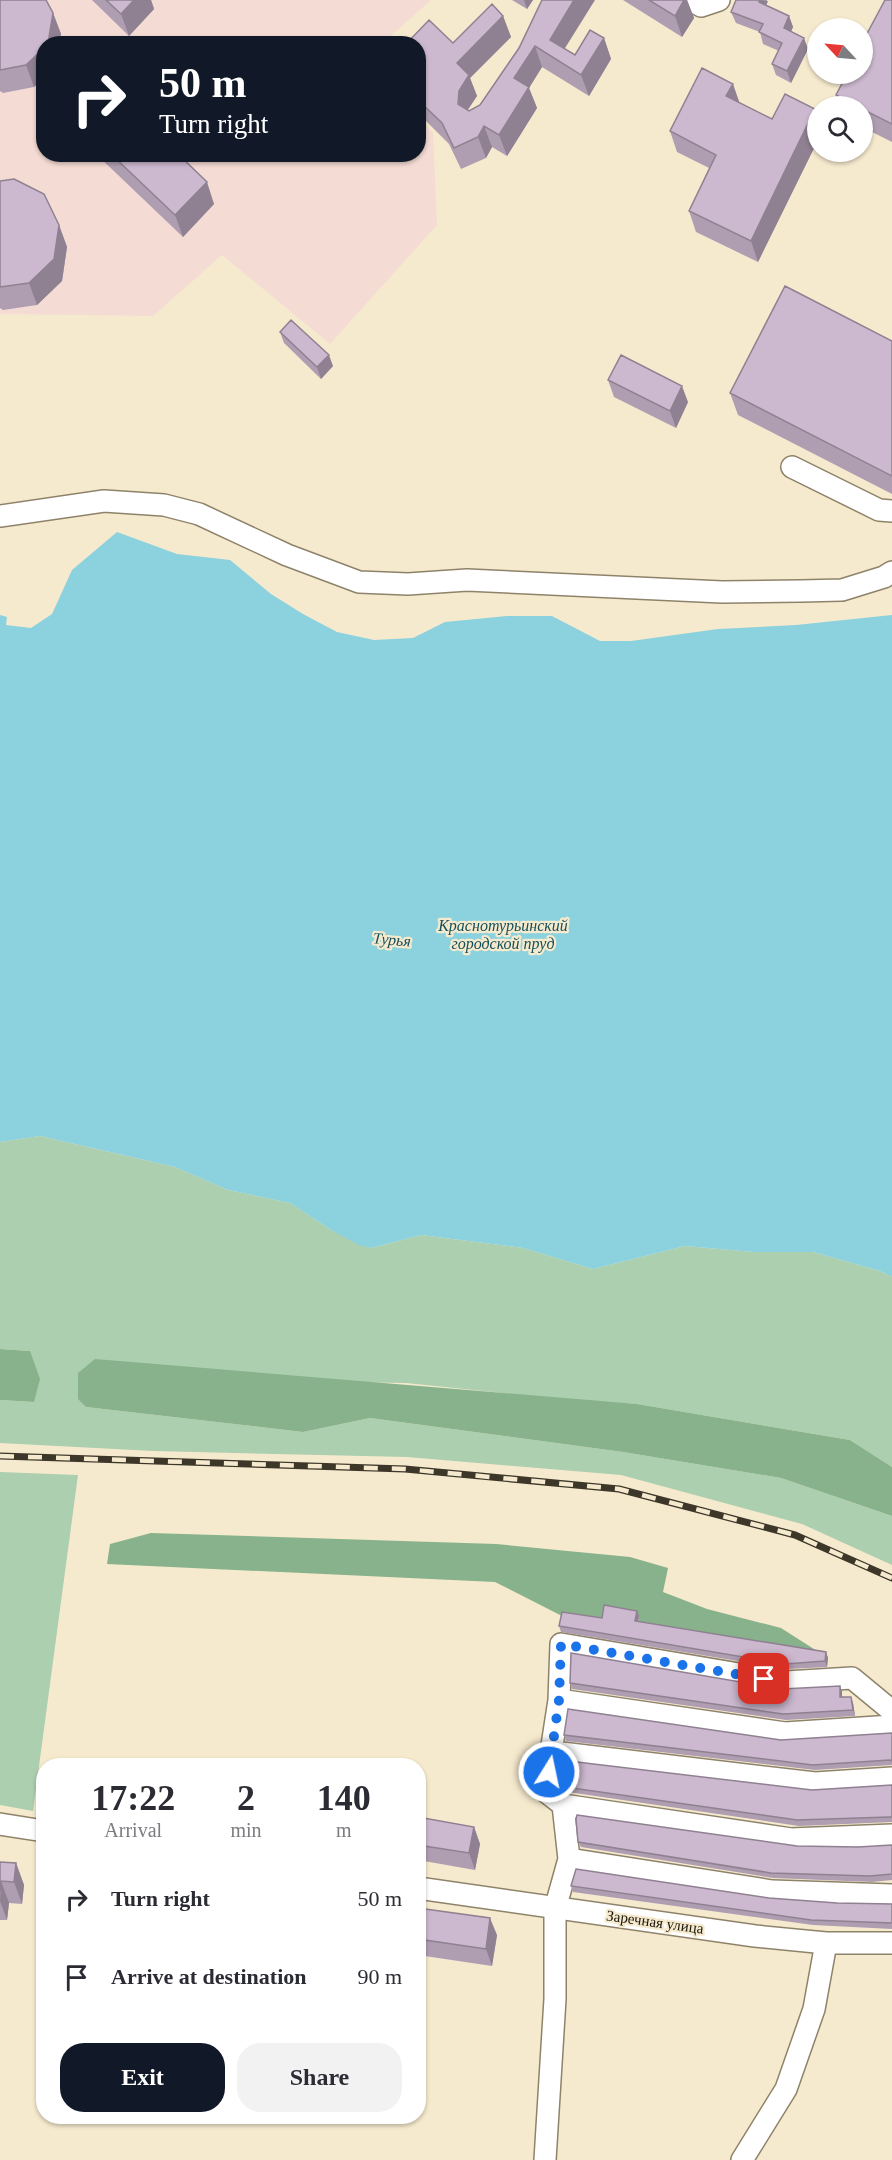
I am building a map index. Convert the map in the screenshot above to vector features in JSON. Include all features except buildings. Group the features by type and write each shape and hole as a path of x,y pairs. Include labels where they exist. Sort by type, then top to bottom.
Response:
{"street":[{"path":"691,0 701,6 719,0"},
{"path":"792,467 879,510 892,511"},
{"path":"0,516 104,501 164,505 199,514 287,555 359,582 408,584 467,580 723,592 801,591 842,590 884,577 892,572"},
{"path":"892,1711 852,1678 786,1682 561,1644 559,1700 553,1752 545,1791 563,1805 791,1839 892,1835"},
{"path":"559,1700 785,1733 892,1726"},
{"path":"553,1752 815,1783 892,1778"},
{"path":"545,2160 555,2011 555,1909 569,1859 563,1805"},
{"path":"0,1824 36,1830"},
{"path":"569,1859 772,1891 892,1895"},
{"name":"Заречная улица","path":"426,1889 555,1909 826,1943 892,1943"},
{"path":"742,2160 786,2089 814,2009 826,1943"}],"shaded area":[{"path":"0,0 431,0 391,36 36,36 36,162 426,162 426,126 433,133 437,225 330,344 222,255 153,316 0,314"}],"green space":[{"path":"40,1136 175,1167 228,1190 290,1203 331,1230 371,1248 421,1235 523,1248 593,1269 685,1246 754,1252 813,1252 880,1271 892,1277 892,1467 850,1440 637,1404 569,1400 406,1383 343,1382 86,1407 303,1432 370,1418 623,1452 781,1478 892,1516 892,1565 802,1524 621,1475 407,1457 153,1451 0,1443 0,1400 34,1402 30,1351 0,1349 0,1142"},
{"path":"0,1349 30,1351 40,1379 34,1402 0,1400"},
{"path":"95,1359 637,1404 850,1440 892,1467 892,1516 781,1478 623,1452 370,1418 303,1432 86,1407 78,1399 78,1373"},
{"path":"0,1472 78,1475 40,1758 36,1758 33,1811 0,1805"},
{"path":"151,1533 496,1544 630,1557 668,1568 663,1592 707,1609 781,1628 828,1658 637,1627 639,1616 604,1624 564,1617 495,1582 107,1564 110,1544"}],"water":[{"name":"Краснотурьинский городской пруд","path":"117,532 177,554 230,560 271,594 303,614 337,632 374,640 413,638 445,622 507,616 552,616 600,641 631,641 718,629 796,625 892,615 892,1277 880,1271 813,1252 754,1252 685,1246 593,1269 523,1248 421,1235 371,1248 359,1245 331,1230 290,1203 228,1190 175,1167 40,1136 0,1142 0,615 7,617 6,625 31,628 52,614 72,570"}],"railway":[{"path":"0,1456 405,1469 619,1489 795,1535 892,1578"}],"route":[{"path":"549,1772 559,1700 561,1644 764,1679"}],"water label":[{"name":"Турья","path":"392,939"}]}
